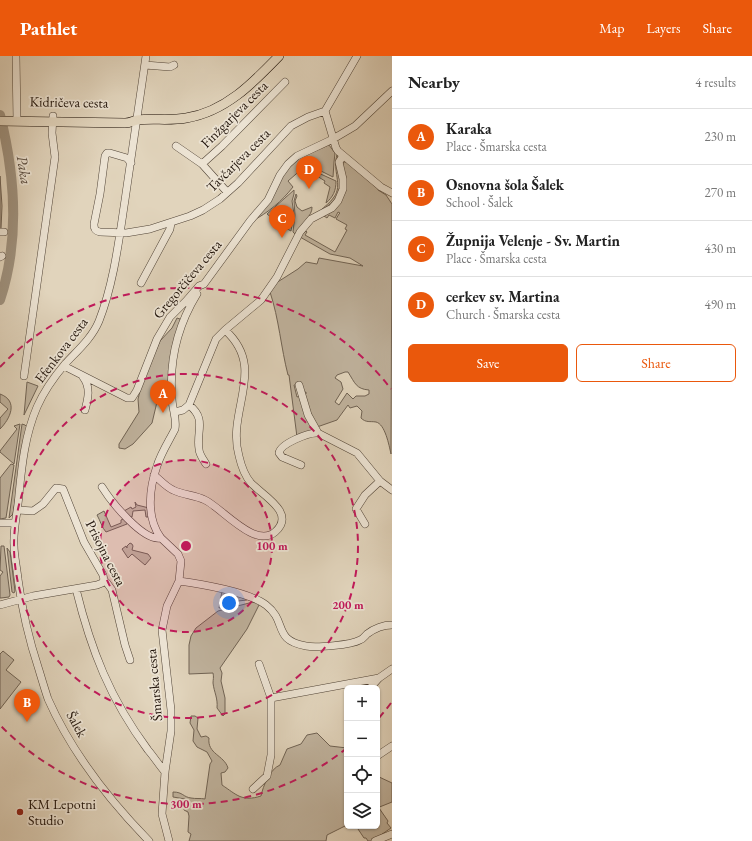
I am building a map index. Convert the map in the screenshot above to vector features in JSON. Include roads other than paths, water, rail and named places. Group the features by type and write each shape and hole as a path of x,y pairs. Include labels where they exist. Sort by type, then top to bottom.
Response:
{"main road":[{"name":"Kidričeva cesta","path":"3,118 125,123 137,120 186,118 214,111 260,77 279,56"}],"street":[{"path":"16,56 17,118"},
{"name":"Efenkova cesta","path":"20,600 14,545 22,464 27,437 38,405 46,390 64,366 86,342 99,322 112,275 120,233 146,56"},
{"path":"357,56 326,111 333,139 336,148 343,156 381,187 392,193"},
{"path":"145,65 170,67 174,65"},
{"name":"Finžgarjeva cesta","path":"202,164 222,146 284,82"},
{"name":"Gregorčičeva cesta","path":"64,366 128,398 132,398 137,390 157,339 170,317 199,286 204,284 250,221 268,200 280,175 288,164 297,156 333,139 355,126 392,91"},
{"name":"Tavčarjeva cesta","path":"131,163 127,158 110,153 107,153 105,156 94,224 94,228 100,232 134,232 171,223 203,210 228,192 291,126 308,116 326,111"},
{"path":"24,376 55,156 52,133 53,119"},
{"path":"176,146 202,164 228,192"},
{"path":"175,412 183,410 189,405 216,339 261,300 277,277 300,232 311,219 332,208 338,201 343,189 343,179 339,162 343,156"},
{"path":"141,283 170,229 171,223"},
{"name":"Šmarska cesta","path":"169,841 162,814 165,772 171,732 171,710 162,630 167,606 179,581 181,561 178,554 161,538 154,527 151,519 151,502 154,475 176,424 171,384 177,336 188,308 204,284"},
{"path":"154,475 169,488 175,491 195,496 211,503 240,526 252,533 264,536 274,533 278,528 281,516 278,508 252,484 239,459 235,435 246,374 245,362 241,350 234,338 225,330"},
{"path":"80,374 84,378 88,388 84,410"},
{"path":"298,385 308,415 318,433"},
{"path":"189,405 196,410 199,417 198,449 206,464"},
{"path":"301,465 282,457 280,450 282,447 295,440 314,432 318,433 357,453 380,481 392,490"},
{"path":"365,524 356,509 364,495 380,481"},
{"name":"Prisojna cesta","path":"18,510 33,512 43,504 56,488 58,487 63,489 77,528 103,575 104,580 112,590 130,660"},
{"name":"Šmarska cesta","path":"102,487 114,505 131,522 150,536 157,539 161,538"},
{"path":"0,523 15,523"},
{"path":"0,605 33,596 97,585 102,583 104,580"},
{"path":"179,581 211,586 251,597 261,602 276,615 283,635 288,640 308,647 321,647 361,640 376,628 384,625 392,625"},
{"path":"76,589 90,640 102,670 126,717 165,772"},
{"name":"Šalek","path":"20,600 30,643 48,698 60,722 83,761 99,784 130,822 149,841"},
{"path":"253,789 267,776 271,755 271,698 259,664"},
{"path":"373,685 379,678 392,669"},
{"path":"271,698 379,678"},
{"path":"380,754 392,746"},
{"path":"376,841 392,834"}],"waterway":[{"name":"Paka","path":"0,115 9,161 13,208 11,254 0,300"}],"place":[{"name":"cerkev sv. Martina","path":"309,189"},
{"name":"Župnija Velenje - Sv. Martin","path":"282,238"},
{"name":"Karaka","path":"163,413"},
{"name":"Osnovna šola Šalek","path":"27,722"},
{"name":"KM Lepotni Studio","path":"20,812"}]}
